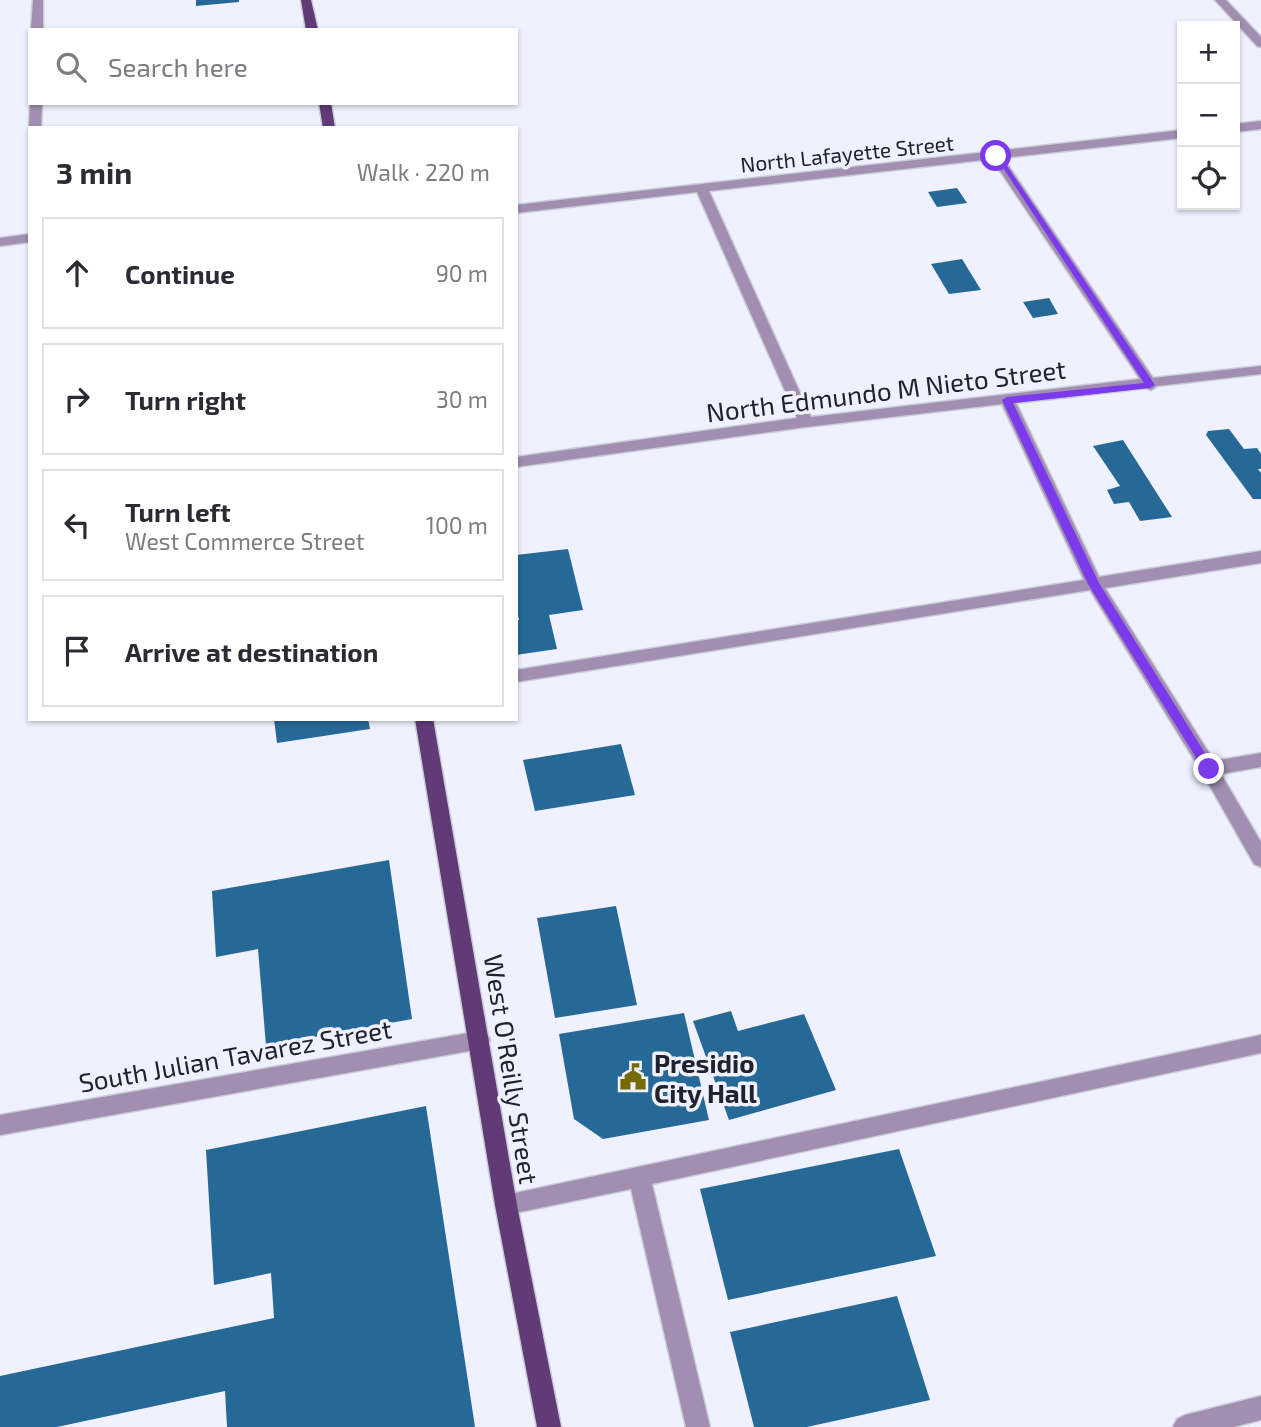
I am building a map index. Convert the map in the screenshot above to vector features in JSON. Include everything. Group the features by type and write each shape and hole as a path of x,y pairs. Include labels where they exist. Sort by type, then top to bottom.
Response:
{"main road":[{"path":"306,0 312,28"},
{"path":"325,105 329,126"},
{"name":"West O'Reilly Street","path":"424,721 506,1205 548,1427"}],"street":[{"path":"37,28 38,0"},
{"path":"1220,0 1261,44"},
{"path":"35,126 36,105"},
{"path":"1240,127 1261,125"},
{"name":"North Lafayette Street","path":"518,209 1177,135"},
{"path":"996,156 1150,385"},
{"path":"701,188 806,422"},
{"path":"0,242 28,238"},
{"name":"North Edmundo M Nieto Street","path":"518,462 806,422 1150,385 1261,370"},
{"path":"1007,400 1094,584 1209,769 1261,859"},
{"path":"518,676 1261,557"},
{"path":"1209,769 1261,760"},
{"name":"South Julian Tavarez Street","path":"0,1125 480,1040"},
{"path":"506,1205 1261,1044"},
{"path":"639,1176 698,1427"},
{"path":"1185,1427 1261,1408"}],"building":[{"path":"196,0 239,0 239,2 196,6"},
{"path":"957,188 967,203 937,207 928,192"},
{"path":"962,259 981,290 949,294 931,264"},
{"path":"1049,298 1058,314 1033,318 1023,302"},
{"path":"1229,429 1244,449 1257,448 1261,454 1261,469 1258,469 1261,473 1261,499 1253,499 1206,435 1208,431"},
{"path":"1123,440 1172,517 1140,521 1129,502 1114,504 1107,490 1120,486 1093,446"},
{"path":"568,549 583,610 549,615 557,649 518,655 518,555"},
{"path":"274,721 368,721 370,729 277,743"},
{"path":"621,744 635,795 535,811 523,760"},
{"path":"389,860 412,1019 266,1046 258,949 216,957 212,891"},
{"path":"616,906 637,1005 555,1018 537,918"},
{"path":"731,1011 738,1031 804,1014 836,1090 729,1120 693,1021"},
{"name":"Presidio City Hall","path":"684,1013 709,1120 603,1139 574,1119 559,1034"},
{"path":"426,1106 475,1427 227,1427 225,1391 57,1427 0,1427 0,1376 274,1318 271,1273 214,1285 206,1150"},
{"path":"899,1149 936,1256 728,1300 700,1189"},
{"path":"897,1296 930,1400 807,1427 754,1427 730,1332"}],"place":[{"name":"Presidio City Hall","path":"633,1077"}],"route":[{"path":"996,156 1150,385 1007,400 1094,584 1209,769"}]}
